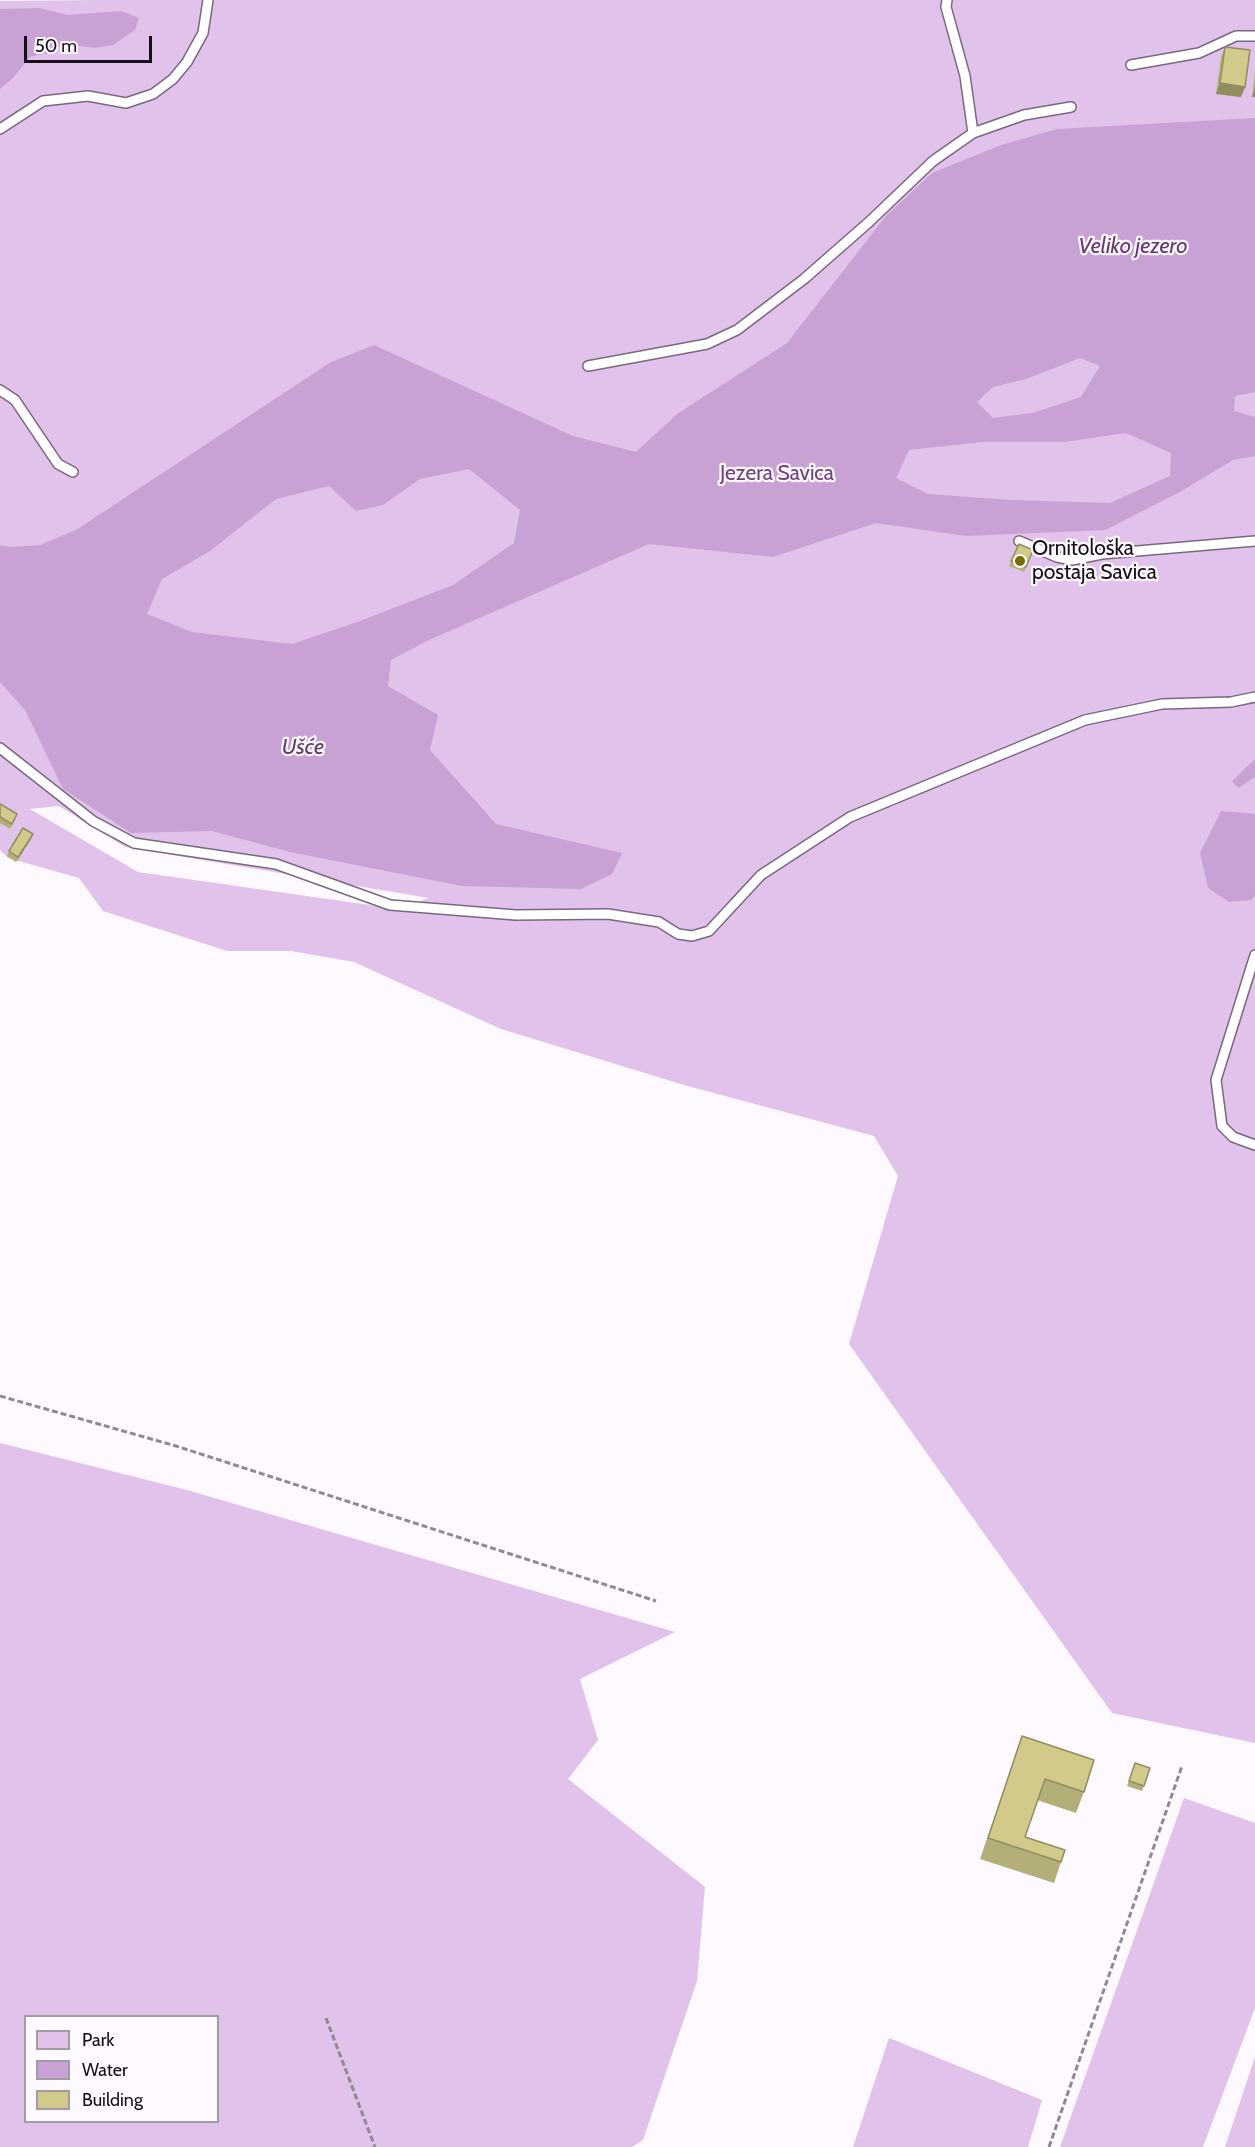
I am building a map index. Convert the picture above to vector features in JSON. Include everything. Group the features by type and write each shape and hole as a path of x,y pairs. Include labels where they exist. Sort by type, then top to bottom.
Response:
{"lane":[{"path":"0,129 43,101 88,96 126,103 153,94 172,79 187,62 203,33 208,0"},
{"path":"947,0 946,7 965,76 973,133"},
{"path":"1131,65 1199,52 1236,36 1255,36"},
{"path":"588,366 707,344 737,330 812,272 933,161 973,133 1024,115 1071,107"},
{"path":"0,390 15,400 58,464 74,472"},
{"path":"1019,541 1056,557 1072,560 1102,554 1255,541"},
{"path":"0,748 93,821 134,843 276,864 390,905 516,915 608,914 659,922 678,934 692,936 709,931 762,875 850,817 1085,720 1162,704 1231,702 1255,697"},
{"path":"1255,955 1216,1080 1222,1126 1233,1137 1255,1145"}],"path":[{"path":"0,1396 176,1446 656,1601"},
{"path":"1049,2147 1182,1766"},
{"path":"326,2018 375,2147"}],"green space":[{"name":"Jezera Savica","path":"1255,0 1255,1743 1112,1713 849,1344 898,1176 874,1136 684,1085 501,1029 354,962 291,951 227,951 103,911 79,878 8,858 0,850 0,1","holes":["59,806 125,847 429,898 398,909 138,872 30,809"]},
{"path":"0,1443 187,1490 675,1632 580,1679 598,1740 568,1779 705,1887 697,1981 643,2140 632,2147 0,2147"},
{"path":"1184,1798 1255,1823 1255,2008 1203,2147 1060,2147"},
{"path":"889,2038 1042,2100 1028,2147 853,2147"},
{"path":"1255,2057 1255,2147 1225,2147"}],"water":[{"path":"39,8 68,15 121,11 139,18 135,30 113,45 95,48 63,44 52,52 30,57 13,78 0,89 0,9"},
{"path":"1255,118 1255,392 1235,396 1234,411 1255,417 1255,456 1233,460 1178,493 1105,530 966,536 876,523 773,557 649,544 429,640 391,660 388,686 438,715 430,750 496,824 622,853 612,874 581,889 462,886 290,852 212,831 131,833 63,789 25,710 0,682 0,545 9,547 40,545 76,530 331,362 374,345 573,436 636,452 677,414 787,343 886,216 932,173 1001,145 1057,129","holes":["1080,358 1100,366 1081,397 1032,413 993,418 977,402 993,387 1026,379","1126,433 1171,453 1170,476 1110,503 1011,500 928,494 896,478 909,450 983,442 1064,442","469,469 520,510 514,543 453,585 360,621 292,644 192,632 147,614 162,579 210,551 276,499 329,486 356,511 383,505 420,479"]},
{"path":"1255,759 1255,777 1238,788 1232,781"},
{"path":"1221,811 1255,814 1255,895 1251,900 1229,902 1208,888 1200,853"}],"building":[{"path":"1225,47 1250,50 1245,87 1220,83"},
{"name":"Ornitološka postaja Savica","path":"1019,544 1033,550 1026,567 1011,561"},
{"path":"0,804 17,814 12,824 0,817"},
{"path":"23,828 33,834 18,857 9,851"},
{"path":"1022,1736 1094,1760 1084,1792 1045,1779 1025,1837 1065,1850 1061,1862 988,1838"},
{"path":"1135,1763 1150,1768 1144,1786 1129,1781"}],"place":[{"name":"Ornitološka postaja Savica","path":"1020,561"}],"water label":[{"name":"Veliko jezero","path":"1133,247"},
{"name":"Ušće","path":"303,748"}]}
